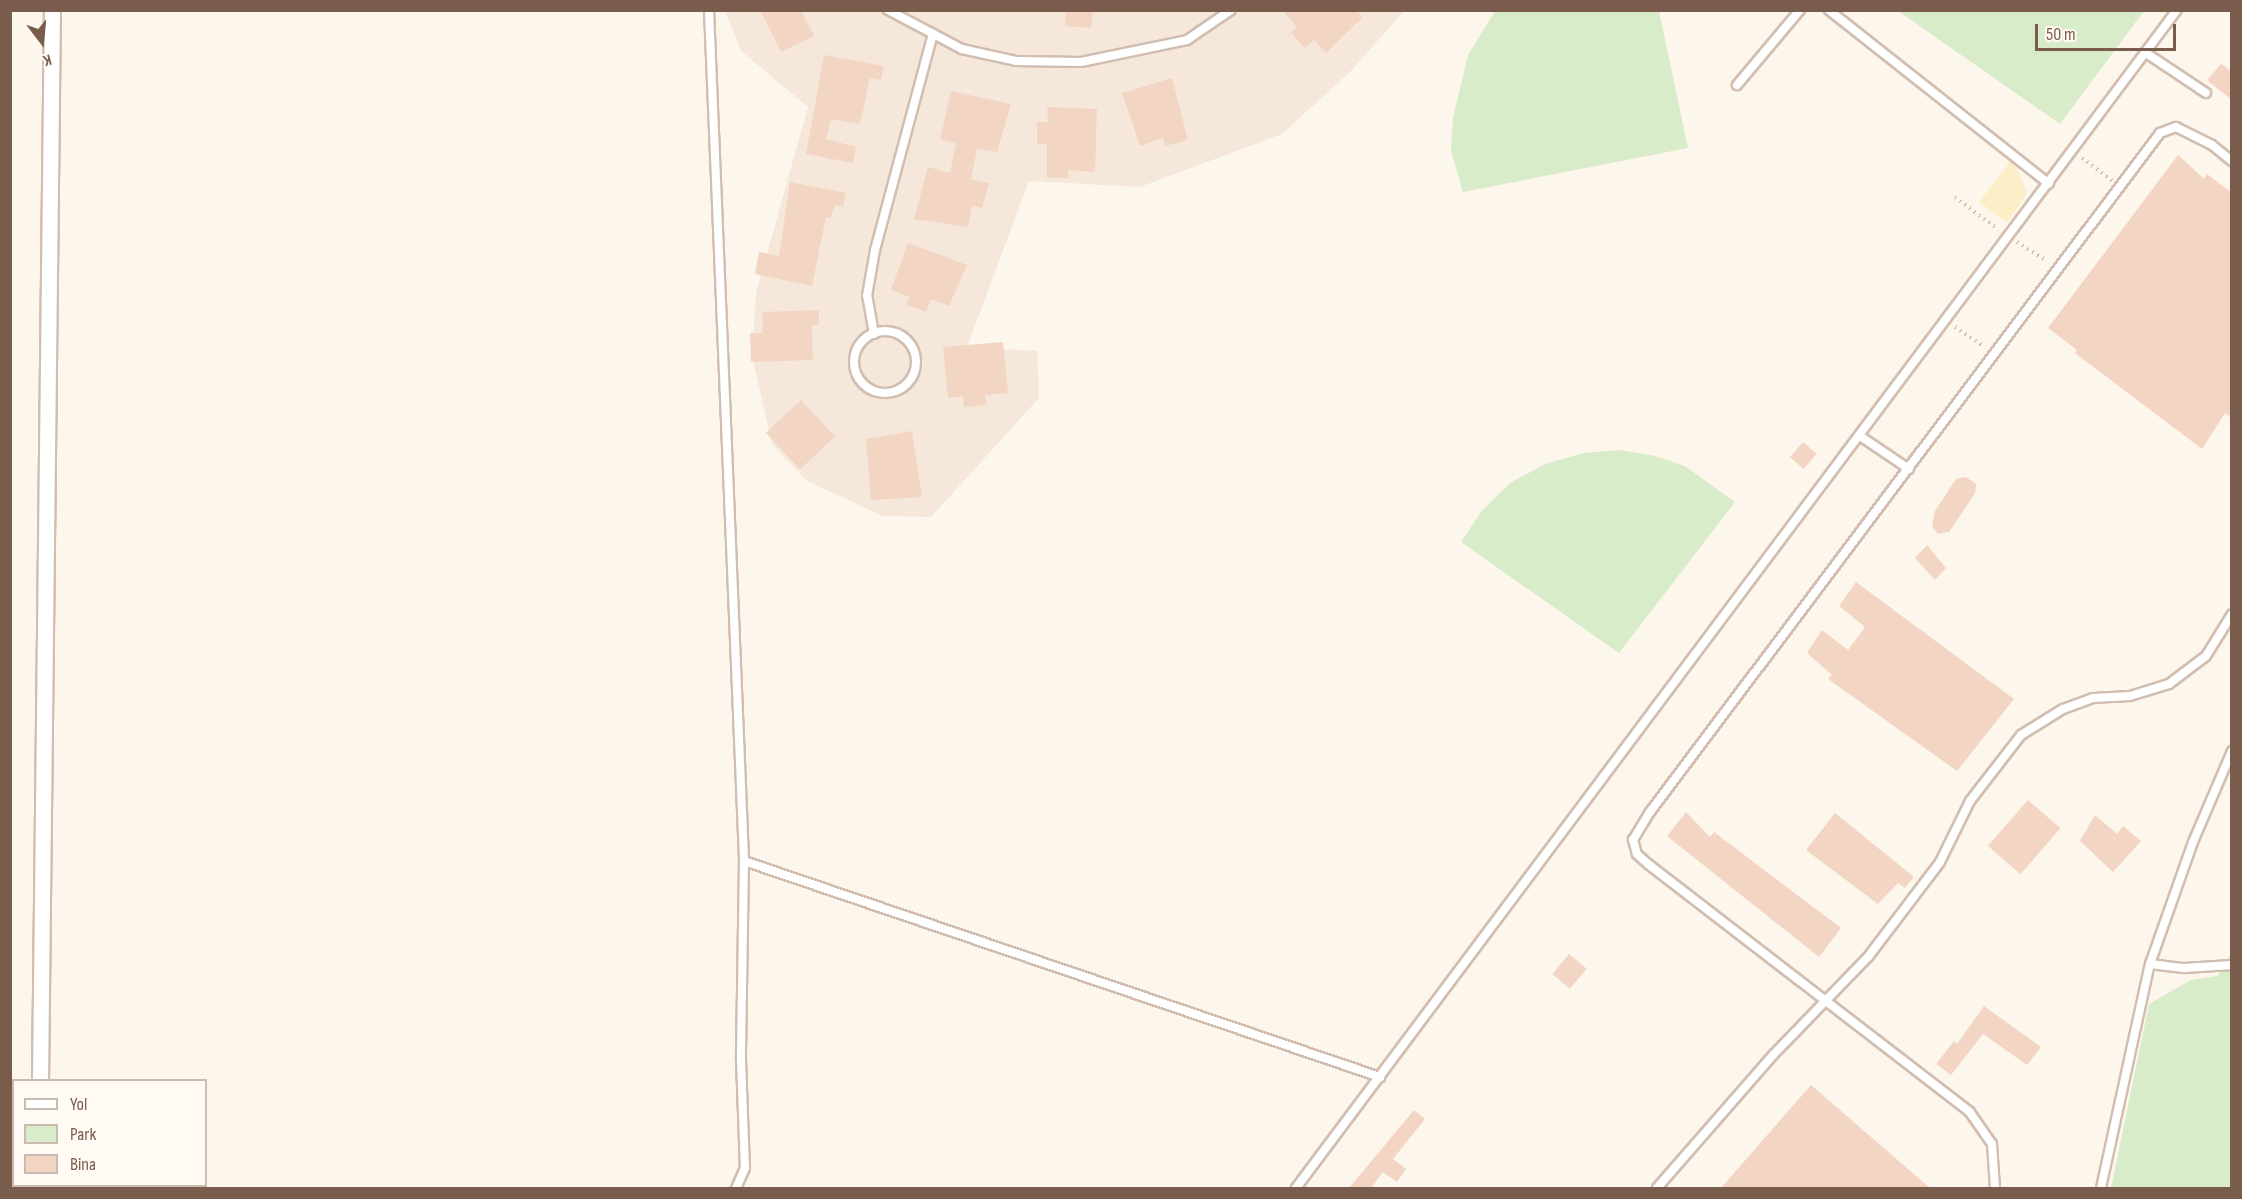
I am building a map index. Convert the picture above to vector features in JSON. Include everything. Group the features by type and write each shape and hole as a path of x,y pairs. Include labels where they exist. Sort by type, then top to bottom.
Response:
{"street":[{"path":"40,1079 52,10"}],"lane":[{"path":"709,10 744,861 741,1060 745,1168 736,1188"},
{"path":"888,10 962,49 1016,61 1081,62 1188,40 1230,10"},
{"path":"1737,85 1800,10"},
{"path":"1829,10 2049,184"},
{"path":"1296,1188 2177,10"},
{"path":"874,333 867,296 875,250 933,34"},
{"path":"2146,52 2206,93"},
{"path":"1995,1188 1992,1144 1970,1112 1648,864 1637,854 1633,840 1650,812 2160,133 2176,127 2212,146 2232,161"},
{"path":"894,332 912,346 915,372 899,390 873,391 856,374 854,356 858,346 874,333 894,332"},
{"path":"1860,436 1909,469"},
{"path":"1657,1188 1826,999 1868,957 1940,862 1970,801 2021,735 2063,710 2092,698 2130,696 2169,684 2206,656 2232,614"},
{"path":"2101,1188 2150,963 2193,842 2232,751"},
{"path":"744,861 1380,1077"},
{"path":"2150,963 2184,968 2232,965"}],"path":[{"path":"2073,152 2115,183"},
{"path":"1955,197 2009,237 2046,260"},
{"path":"1946,321 1982,345"}],"shaded area":[{"path":"725,11 1404,11 1350,72 1282,134 1140,187 1029,181 967,347 1037,351 1039,398 931,517 883,516 807,481 772,444 752,356 756,293 808,107 741,51"}],"green space":[{"path":"2144,10 2060,124 1898,11"},
{"path":"1495,11 1659,11 1688,148 1463,192 1451,151 1453,118 1468,55"},
{"path":"1619,450 1655,456 1685,466 1735,502 1619,653 1461,542 1481,512 1510,483 1545,464 1584,453"},
{"path":"2231,953 2231,1188 2111,1188 2149,1004 2191,980 2218,976"}],"sand":[{"path":"2010,162 2015,163 2027,193 2007,223 1979,202"}],"building":[{"path":"760,10 801,10 814,36 781,52"},
{"path":"1066,10 1093,10 1091,28 1065,26"},
{"path":"1282,10 1355,10 1363,17 1326,53 1314,40 1305,48 1291,33 1297,27"},
{"path":"824,55 884,66 881,80 870,78 860,124 831,119 826,139 856,147 853,163 806,154"},
{"path":"2221,64 2232,72 2232,100 2207,80"},
{"path":"1172,78 1188,140 1165,146 1163,138 1140,146 1122,93"},
{"path":"951,91 1011,104 997,152 977,149 971,179 989,183 982,208 972,206 968,227 914,219 928,167 950,173 956,143 940,140"},
{"path":"1047,107 1097,109 1095,172 1068,170 1068,178 1047,178 1047,144 1037,144 1037,122 1048,122"},
{"path":"2178,155 2204,179 2207,174 2232,193 2232,418 2225,413 2202,449 2075,353 2077,350 2048,328"},
{"path":"790,182 846,193 843,207 835,205 830,218 826,217 812,286 755,274 759,252 779,256"},
{"path":"908,243 967,265 949,306 931,299 926,312 906,305 910,297 891,290"},
{"path":"819,310 819,325 812,325 813,360 751,362 750,333 763,333 762,312"},
{"path":"1003,342 1008,393 985,395 986,405 964,407 963,396 948,398 943,347"},
{"path":"801,400 835,437 800,469 766,433"},
{"path":"912,431 922,497 871,500 866,439"},
{"path":"1803,442 1817,454 1803,469 1790,457"},
{"path":"1966,477 1976,484 1975,493 1949,532 1938,534 1932,526 1935,511 1956,479"},
{"path":"1927,545 1946,568 1935,580 1915,558"},
{"path":"1856,582 2014,699 1957,771 1828,679 1832,675 1807,653 1822,630 1848,650 1865,627 1839,606"},
{"path":"2028,800 2060,828 2020,874 1988,846"},
{"path":"1686,812 1710,837 1714,832 1841,928 1819,957 1667,836"},
{"path":"1835,813 1914,877 1905,888 1898,883 1878,904 1806,850"},
{"path":"2095,815 2117,834 2123,826 2141,841 2113,872 2080,841"},
{"path":"1569,954 1587,969 1570,989 1552,974"},
{"path":"1984,1006 2041,1047 2027,1065 1983,1034 1951,1075 1936,1064 1954,1041 1957,1044"},
{"path":"1811,1085 1930,1188 1721,1188"},
{"path":"1414,1110 1425,1119 1393,1159 1406,1169 1397,1182 1383,1172 1371,1188 1349,1188"}]}
